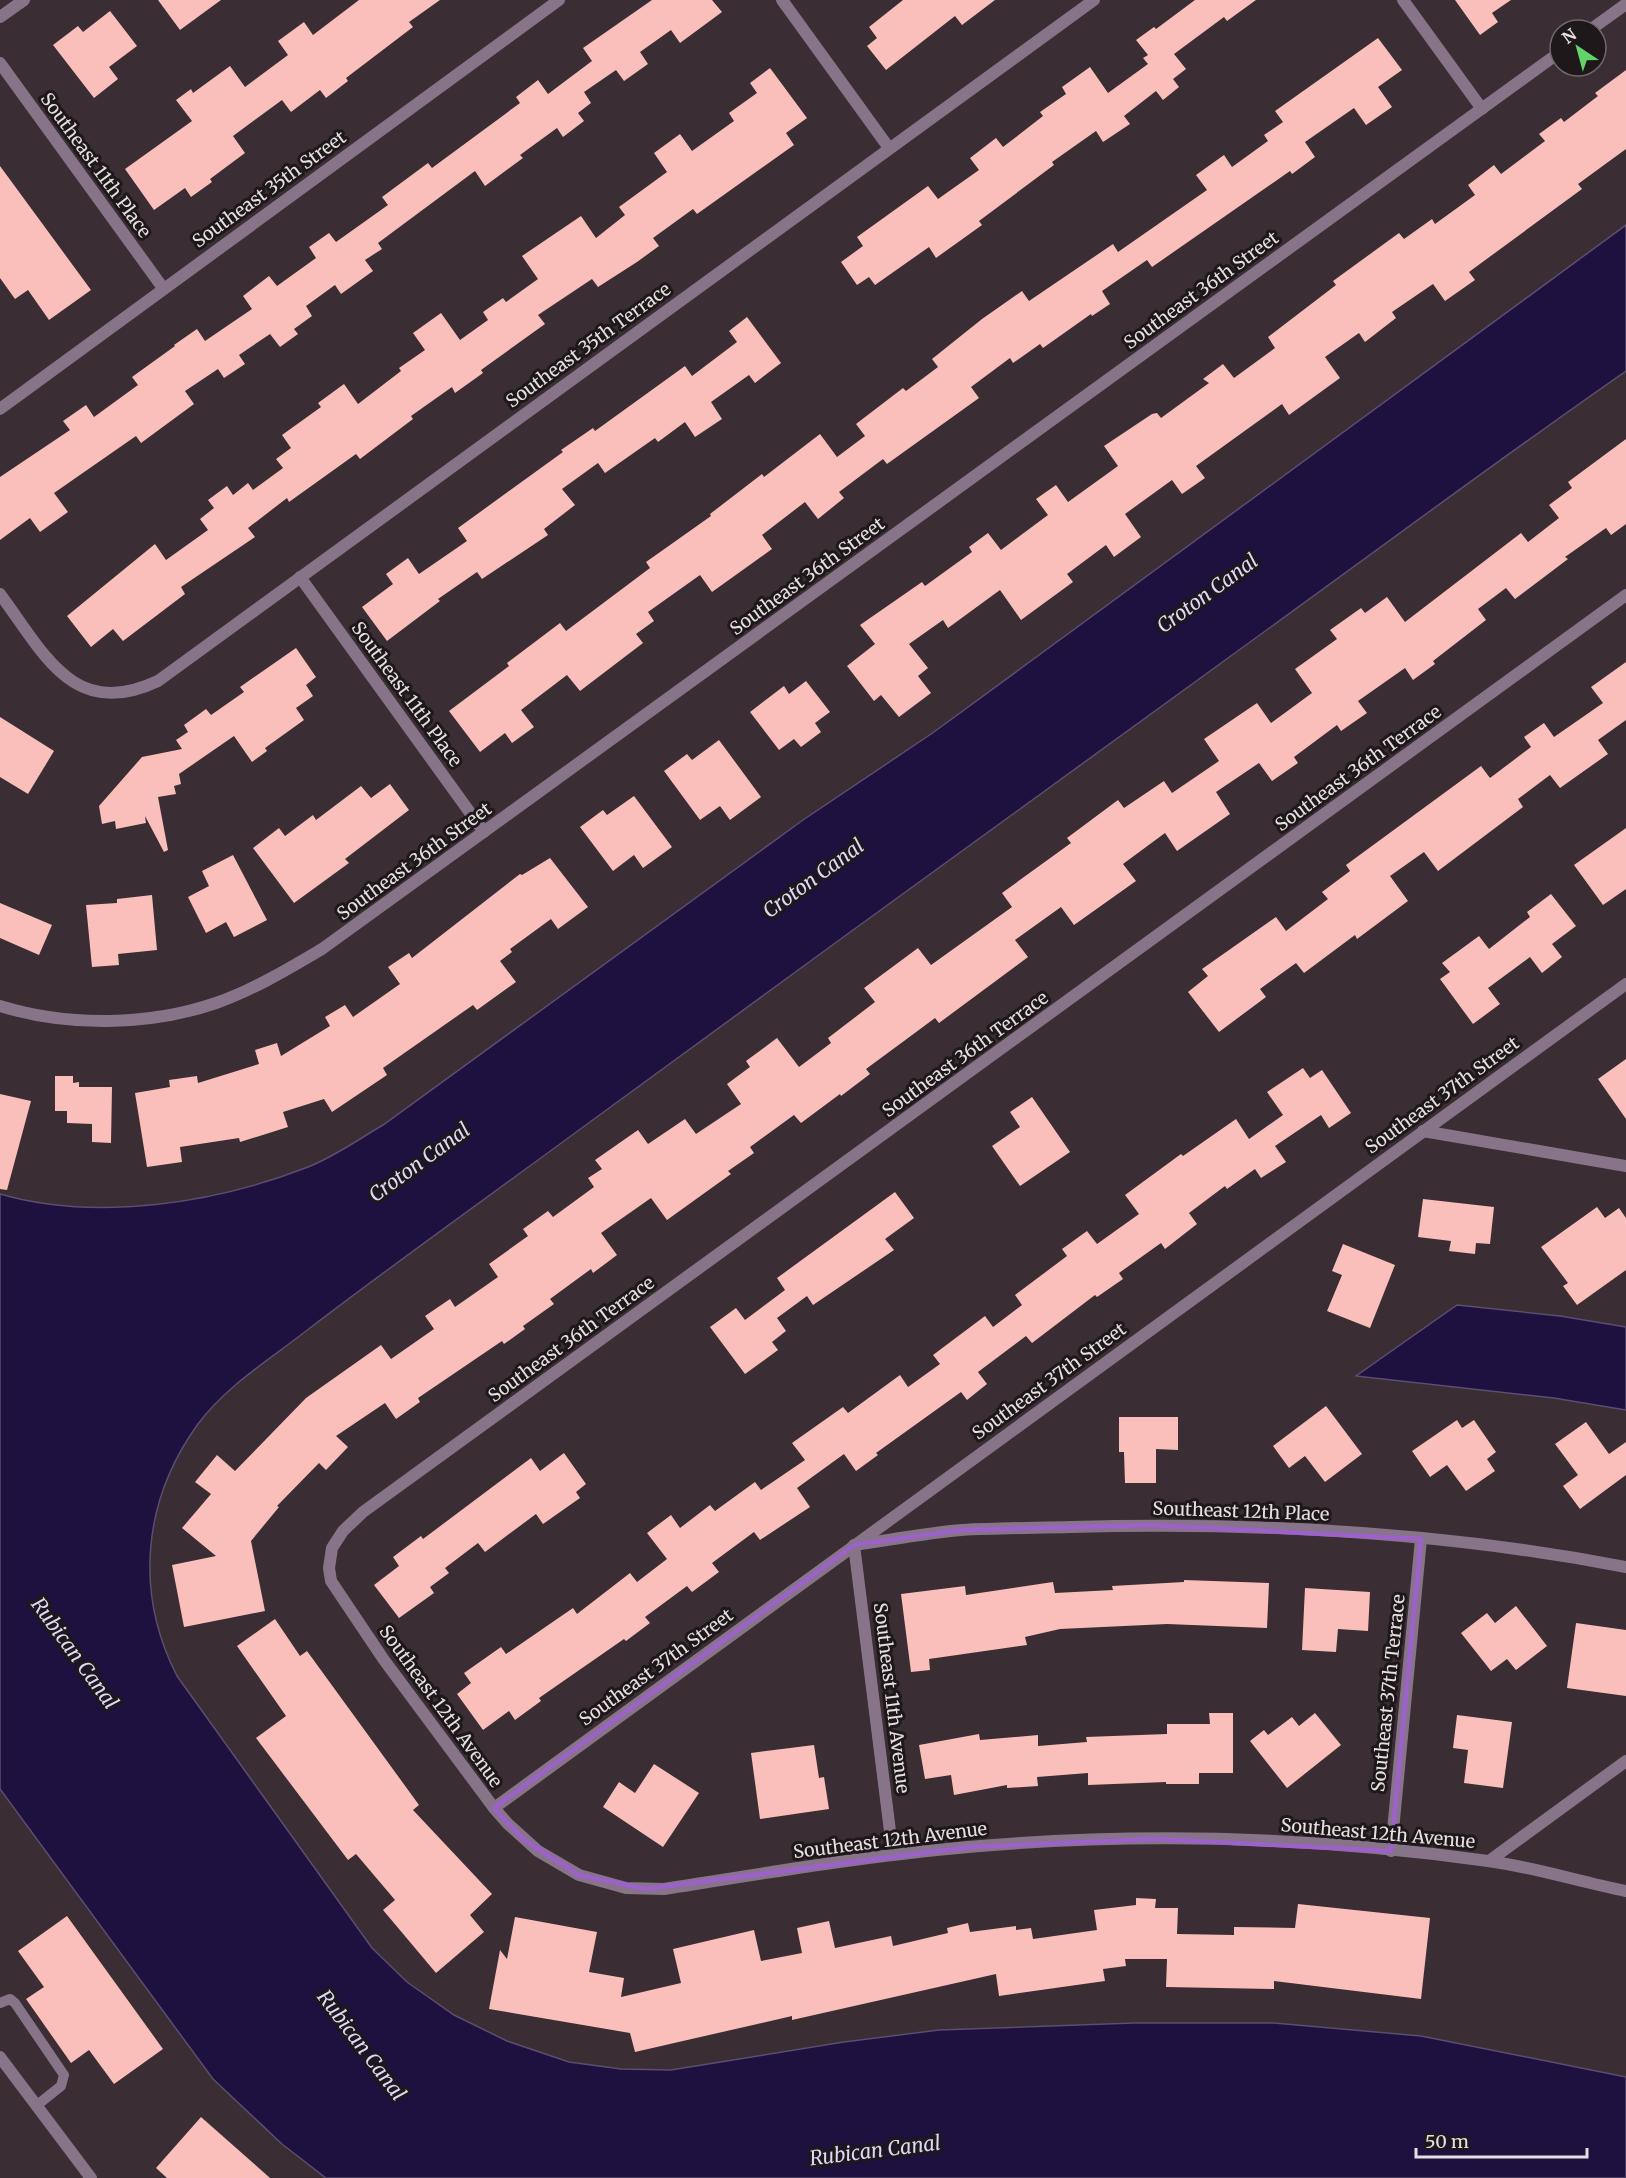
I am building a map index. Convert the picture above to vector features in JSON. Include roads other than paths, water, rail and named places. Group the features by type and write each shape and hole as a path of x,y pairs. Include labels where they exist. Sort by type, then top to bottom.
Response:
{"street":[{"path":"0,17 24,0"},
{"name":"Southeast 35th Street","path":"0,408 559,0"},
{"path":"782,0 889,148"},
{"name":"Southeast 35th Terrace","path":"0,594 54,666 78,685 94,691 124,694 158,681 1094,0"},
{"path":"1403,0 1482,109"},
{"path":"1607,18 1626,4"},
{"name":"Southeast 36th Street","path":"0,1006 33,1014 95,1020 157,1017 190,1011 239,994 322,949 1548,61"},
{"name":"Southeast 11th Place","path":"0,63 163,288"},
{"name":"Southeast 11th Place","path":"300,577 484,832"},
{"name":"Southeast 36th Terrace","path":"332,1548 343,1531 363,1512 1626,595"},
{"name":"Southeast 37th Street","path":"494,1808 1626,984"},
{"path":"1423,1131 1626,1166"},
{"name":"Southeast 12th Place","path":"854,1545 961,1530 1150,1525 1278,1528 1518,1549 1626,1567"},
{"name":"Southeast 37th Terrace","path":"1391,1851 1421,1539"},
{"name":"Southeast 11th Avenue","path":"854,1545 893,1855"},
{"name":"Southeast 12th Avenue","path":"332,1548 329,1568 337,1593 494,1808 524,1839 558,1864 591,1880 626,1888 663,1889 893,1855 970,1847 1155,1839 1243,1840 1489,1861 1626,1891"},
{"path":"1489,1861 1626,1761"},
{"path":"0,2057 91,2178"}],"lane":[{"path":"0,2003 10,1999 15,2003 64,2075 61,2086 36,2106"}],"water":[{"path":"1626,225 1626,371 751,1004 249,1374 221,1398 198,1424 165,1484 156,1515 151,1547 150,1579 154,1612 163,1644 177,1676 372,1948 407,1982 454,2015 507,2041 569,2062 621,2069 671,2070 844,2042 939,2030 1134,2023 1274,2023 1421,2036 1626,2077 1626,2178 326,2178 282,2144 213,2079 0,1789 0,1194 76,1207 115,1207 195,1199 272,1180 318,1163 346,1148 383,1125 803,820 934,732"},
{"path":"1457,1305 1560,1316 1626,1327 1626,1410 1554,1398 1356,1376"}],"water label":[{"name":"Croton Canal","path":"1207,593"},
{"name":"Croton Canal","path":"813,878"},
{"name":"Croton Canal","path":"419,1162"},
{"name":"Rubican Canal","path":"75,1653"},
{"name":"Rubican Canal","path":"362,2045"},
{"name":"Rubican Canal","path":"875,2150"}]}
